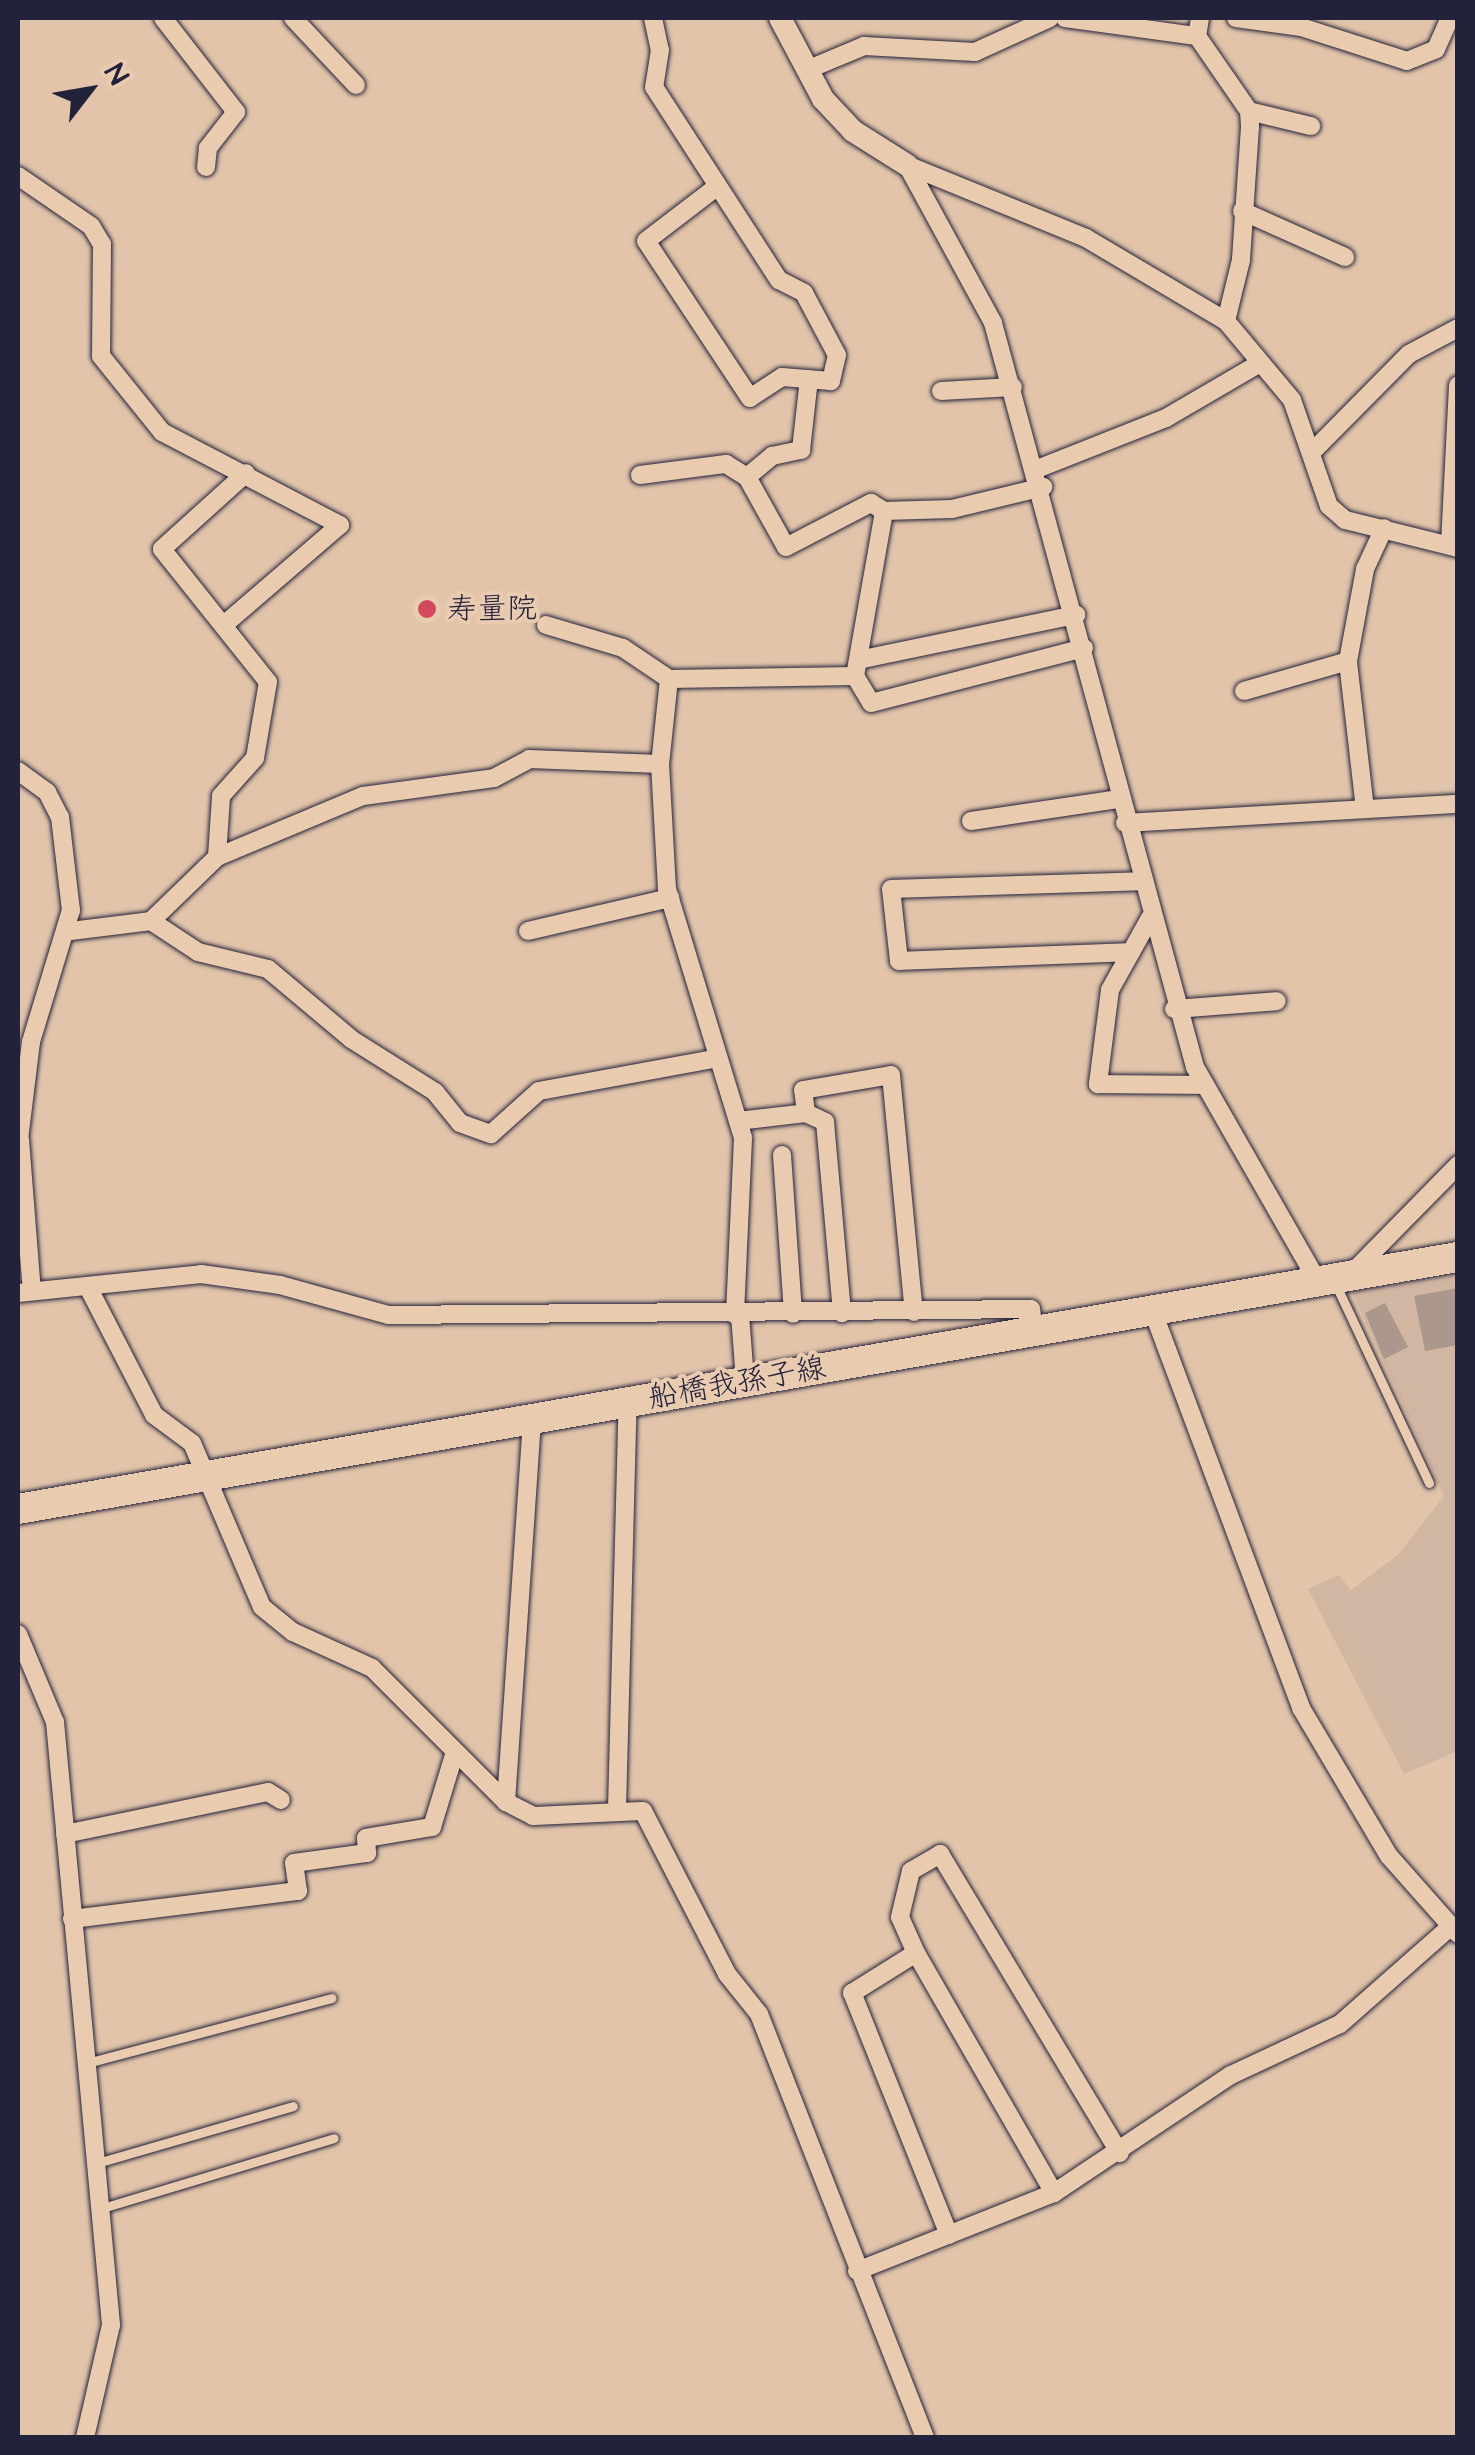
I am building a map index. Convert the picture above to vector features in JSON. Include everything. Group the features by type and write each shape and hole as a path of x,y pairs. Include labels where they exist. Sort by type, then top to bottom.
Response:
{"main road":[{"name":"船橋我孫子線","path":"18,1510 205,1474 1458,1257"}],"street":[{"path":"163,18 236,112 208,148 206,167"},
{"path":"293,18 356,85"},
{"path":"652,18 660,50 654,88 779,280 804,293 837,355 831,381 782,378 750,398 646,240 716,188"},
{"path":"780,18 823,100 853,130 908,165 1086,238 1226,321 1292,400 1329,506 1345,520 1454,546 1458,385"},
{"path":"808,69 864,46 975,52 1050,18"},
{"path":"1065,18 1199,27 1249,111 1242,211 1226,321"},
{"path":"1236,18 1301,27 1407,61 1436,49 1452,26"},
{"path":"1249,111 1311,126"},
{"path":"908,165 994,323 1076,615 1174,1009 1205,1084 1333,1277 1458,1166"},
{"path":"18,176 91,226 102,244 101,356 162,432 340,525 225,624"},
{"path":"1242,211 1345,257"},
{"path":"1312,452 1410,354 1458,328"},
{"path":"640,475 726,464 746,477 786,547 872,503 884,511 952,508 1040,478 1166,418 1260,363"},
{"path":"746,477 772,456 801,450 809,380"},
{"path":"941,391 1012,387"},
{"path":"217,857 221,796 255,758 268,682 162,548 246,473"},
{"path":"884,511 856,668 871,703 1084,648"},
{"path":"1364,810 1348,661 1365,569 1384,528"},
{"path":"546,625 623,648 669,679 856,668 1076,615"},
{"path":"1244,691 1348,661"},
{"path":"669,679 660,764 670,898 738,1121 738,1315 746,1380"},
{"path":"71,931 151,921 217,857 363,796 494,778 529,759 660,764"},
{"path":"18,772 47,792 60,816 71,931 31,1042 19,1144 25,1292 202,1274 388,1315 738,1315 1031,1309 1034,1330"},
{"path":"971,821 1119,799"},
{"path":"1125,823 1458,804"},
{"path":"1131,952 900,961 890,888 1140,881"},
{"path":"528,931 670,898"},
{"path":"1150,918 1110,990 1098,1084 1205,1084"},
{"path":"151,921 198,952 268,969 351,1039 435,1092 460,1123 491,1134 539,1091 718,1058"},
{"path":"1174,1009 1277,1001"},
{"path":"806,1113 803,1090 890,1075 914,1312"},
{"path":"738,1121 806,1113 824,1122 842,1314"},
{"path":"782,1155 793,1314"},
{"path":"88,1288 154,1415 167,1431 187,1437 262,1608 292,1632 372,1668 506,1802 533,1816 616,1809 642,1811 728,1974 759,2014 925,2438"},
{"path":"857,2271 1054,2193 1120,2153 1231,2075 1340,2024 1454,1930 1389,1856 1301,1708 1152,1309"},
{"path":"616,1809 628,1401"},
{"path":"506,1802 532,1419"},
{"path":"18,1634 55,1722 111,2325 85,2438"},
{"path":"72,1919 298,1891 294,1863 367,1853 366,1838 432,1827 455,1752"},
{"path":"64,1834 268,1792 281,1800"},
{"path":"1054,2193 916,1953 900,1917 911,1871 940,1854 1120,2153"},
{"path":"916,1953 852,1993 949,2234"}],"lane":[{"path":"1333,1277 1429,1483"},
{"path":"84,2063 332,1998"},
{"path":"95,2164 293,2106"},
{"path":"100,2210 334,2138"}],"shaded area":[{"path":"1457,1275 1457,1751 1404,1774 1308,1589 1339,1575 1351,1590 1398,1555 1444,1496 1352,1292"}],"building":[{"path":"1458,1288 1458,1345 1425,1351 1414,1296"},
{"path":"1385,1303 1408,1347 1384,1359 1365,1313"}],"place":[{"name":"寿量院","path":"427,609"}]}
